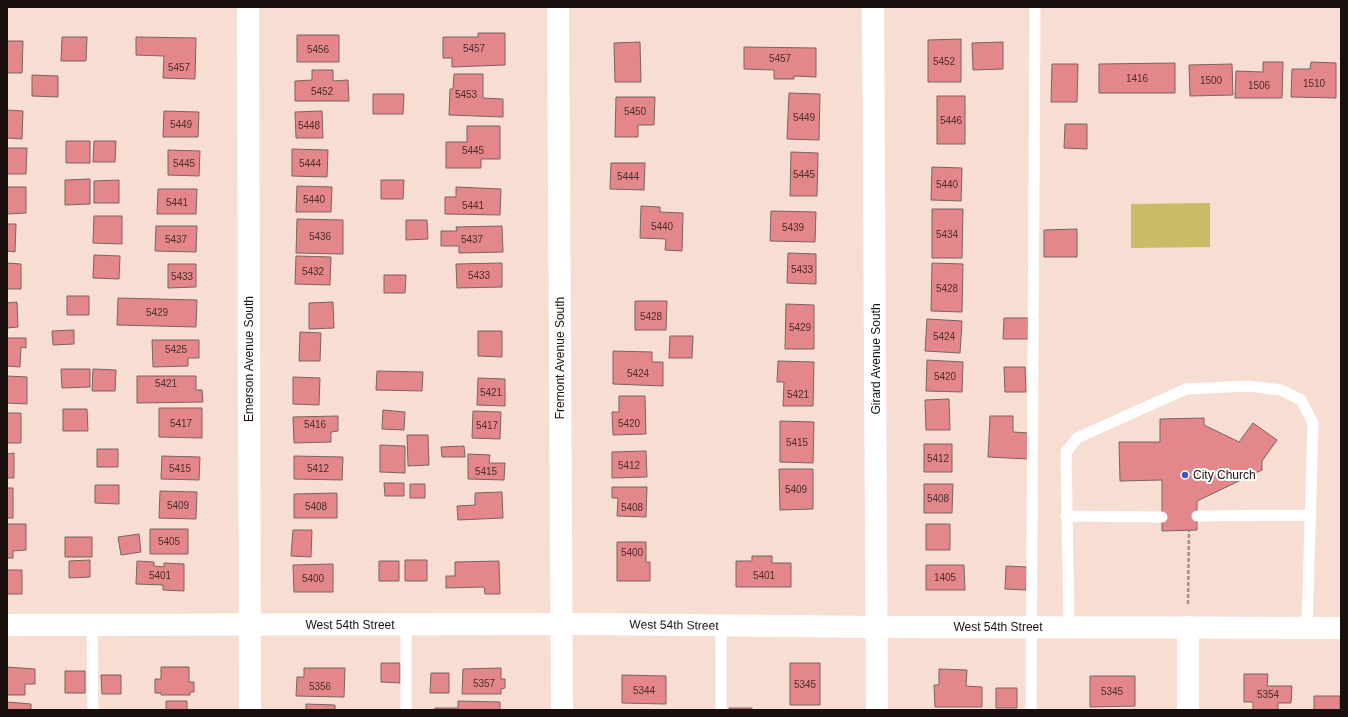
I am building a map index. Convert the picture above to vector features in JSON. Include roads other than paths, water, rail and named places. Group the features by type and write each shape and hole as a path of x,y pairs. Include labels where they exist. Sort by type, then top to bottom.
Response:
{"street":[{"name":"Emerson Avenue South","path":"248,7 251,626 250,710"},
{"name":"Fremont Avenue South","path":"558,7 562,710"},
{"name":"Girard Avenue South","path":"873,7 878,627 877,710"},
{"name":"West 54th Street","path":"7,625 251,626 562,624 878,627 1341,628"},
{"path":"1188,627 1188,710"}],"lane":[{"path":"1031,710 1035,7"},
{"path":"1069,627 1066,452 1077,438 1186,389 1249,386 1281,390 1300,400 1313,423 1307,628"},
{"path":"1197,516 1311,515"},
{"path":"1066,516 1162,518"},
{"path":"92,625 93,710"},
{"path":"406,625 406,710"},
{"path":"721,626 721,710"}],"place":[{"name":"City Church","path":"1185,475"}]}
